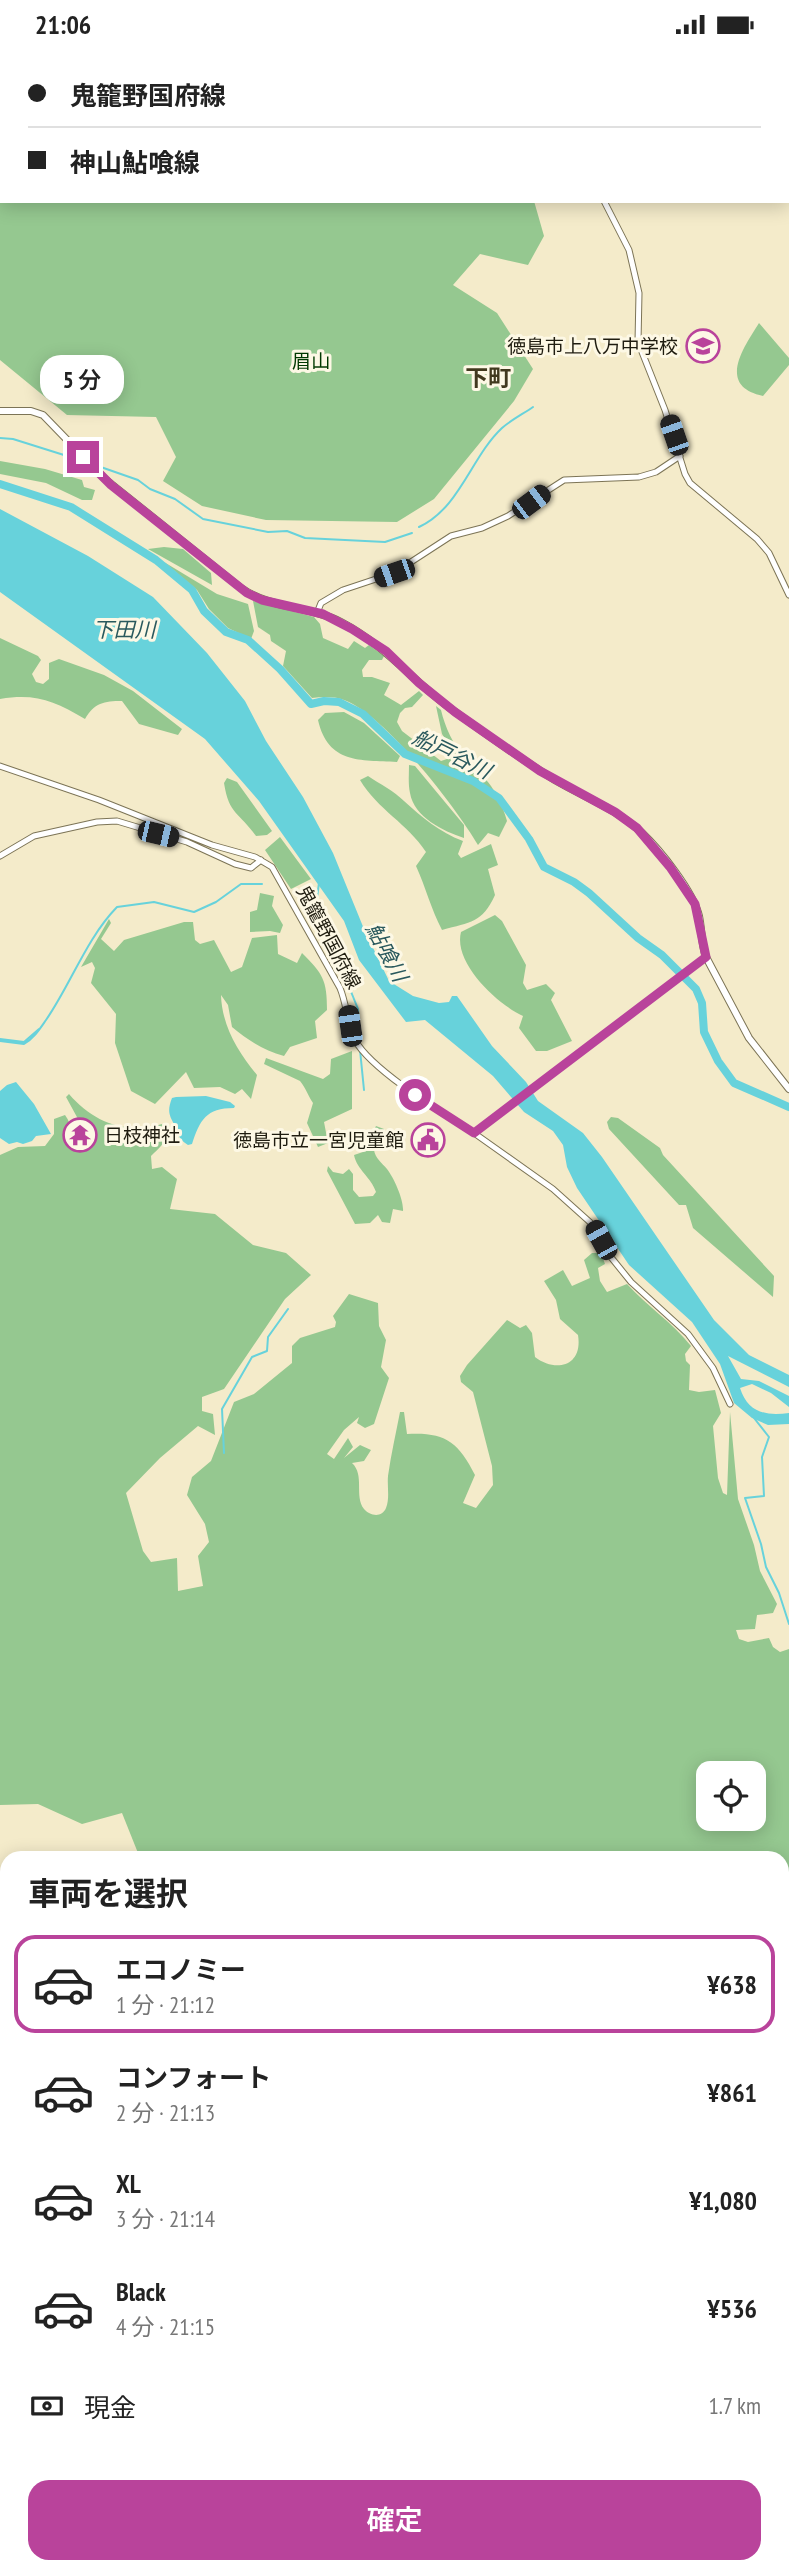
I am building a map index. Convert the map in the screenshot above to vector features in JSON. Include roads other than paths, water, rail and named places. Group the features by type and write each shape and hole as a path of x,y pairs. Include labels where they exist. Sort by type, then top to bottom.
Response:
{"main road":[{"path":"605,203 629,250 639,293 638,342 690,483 757,539 769,553 789,595"},
{"path":"0,411 31,411 43,415 111,485 247,593 262,600 317,613 341,622 386,651 419,683 455,712 540,771 615,812 642,833 680,880 695,904 706,957 749,1038 789,1089"},
{"path":"317,613 321,603 343,590 394,573 451,536 482,528 508,516 564,480 639,477 656,472 680,456"},
{"path":"0,766 99,800 212,845 261,860"},
{"path":"0,856 34,836 97,822 117,821 187,842 241,866 251,868 261,860"},
{"name":"鬼籠野国府線","path":"261,860 277,872 340,988 351,1030 360,1048 415,1095 553,1189 592,1224 610,1256 631,1282 688,1334 713,1368 730,1404"},
{"path":"474,1133 706,957"}],"water":[{"name":"下田川","path":"0,509 88,556 153,597 207,653 245,701 266,741 303,797 333,853 389,981 413,996 439,1003 449,1002 452,996 457,996 492,1046 526,1082 538,1101 583,1133 714,1320 749,1355 789,1375 789,1387 728,1356 741,1379 759,1381 789,1396 789,1407 771,1393 752,1384 740,1388 753,1408 765,1413 789,1413 789,1424 768,1425 752,1418 734,1403 720,1364 692,1322 629,1265 577,1188 567,1167 563,1145 553,1131 524,1112 493,1076 425,1020 406,1022 359,960 344,921 259,801 205,739 0,592"},
{"path":"16,1082 34,1104 51,1134 36,1136 32,1141 23,1144 9,1144 0,1138 0,1091"},
{"path":"206,1096 230,1102 235,1106 217,1110 206,1117 201,1122 192,1144 188,1145 179,1137 170,1116 172,1098"}],"waterway":[{"path":"419,527 445,508 502,428 533,407"},
{"path":"0,438 13,439 83,461"},
{"path":"95,465 138,480 150,489 175,499 203,519 268,532 287,531 305,538 385,542 412,533"},
{"name":"船戸谷川","path":"0,484 71,507 156,560 192,590 204,611 226,632 248,640 280,669 311,704 339,702 363,714 405,754 473,781 499,798 529,839 544,867 589,893 638,938 662,955 696,989 702,1003 704,1032 718,1061 734,1083 789,1107"},
{"path":"319,883 316,905 358,1009 360,1044"},
{"path":"0,1041 24,1044 31,1039 55,1006 96,933 117,907 154,902 194,912 216,902 241,884 262,884"},
{"path":"0,1039 24,1042 39,1029"},
{"path":"360,1050 364,1090"},
{"path":"224,1453 222,1409 252,1357 267,1351 268,1337 288,1309"},
{"path":"754,1418 769,1437 762,1457 764,1496 745,1498 766,1567 779,1593 789,1624"}],"place":[{"name":"徳島市上八万中学校","path":"703,346"},
{"name":"日枝神社","path":"80,1135"},
{"name":"徳島市立一宮児童館","path":"428,1140"}],"district":[{"name":"下町","path":"488,377"}],"park label":[{"name":"眉山","path":"311,361"}],"water label":[{"name":"鮎喰川","path":"387,952"}]}
